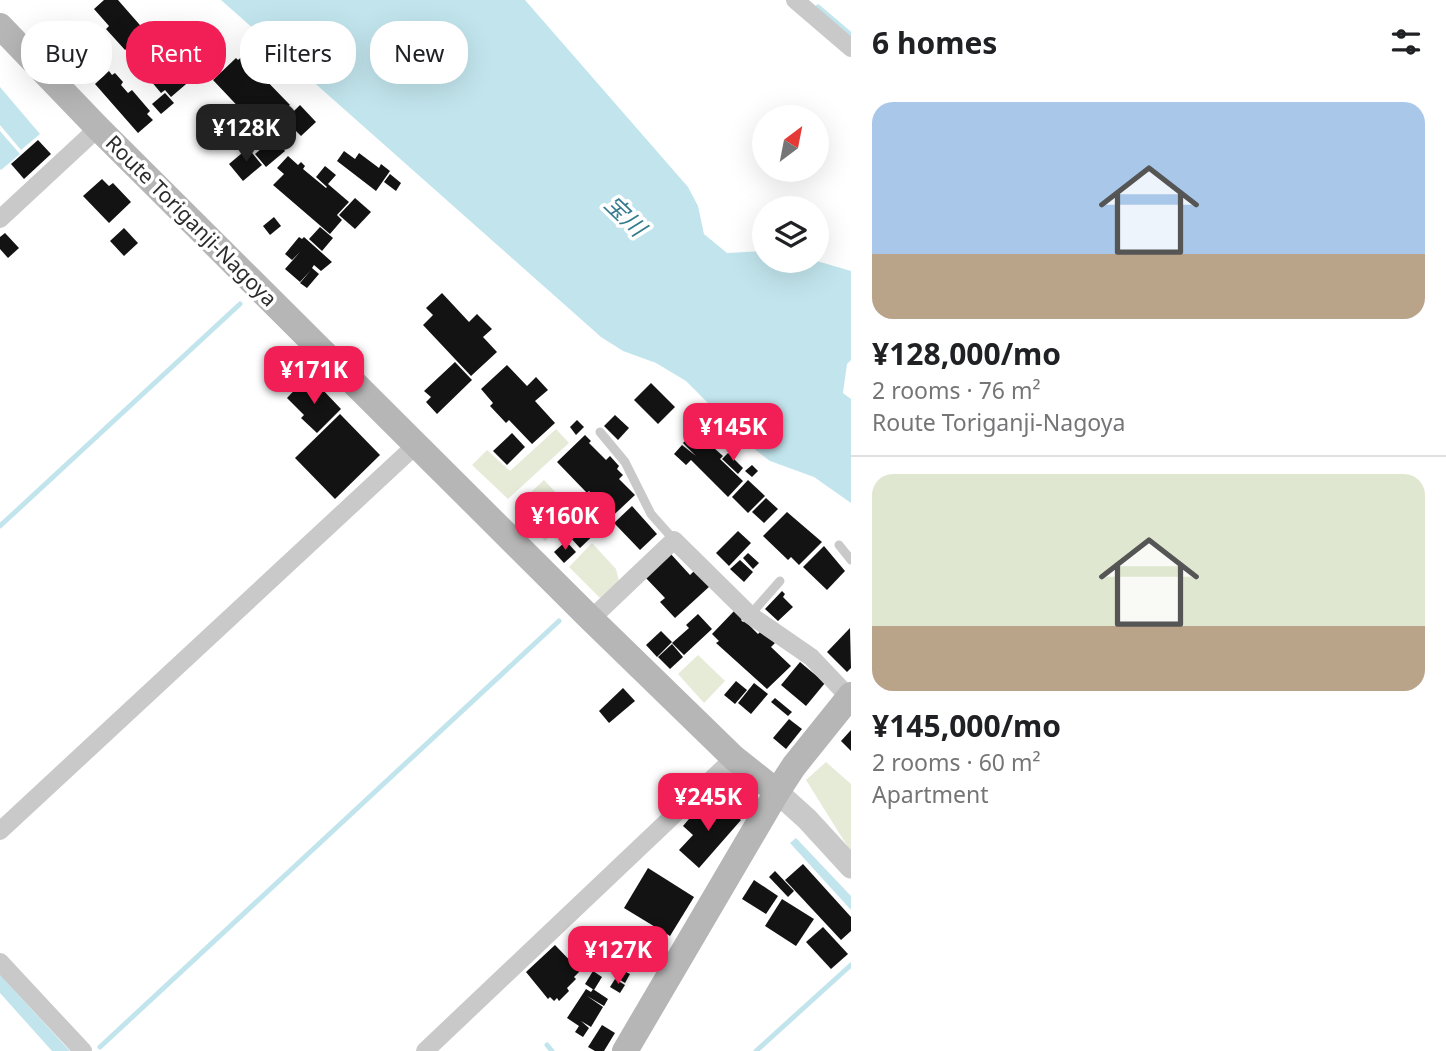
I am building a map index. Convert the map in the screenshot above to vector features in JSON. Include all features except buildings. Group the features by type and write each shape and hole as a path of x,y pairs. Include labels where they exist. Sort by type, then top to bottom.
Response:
{"main road":[{"name":"Route Toriganji-Nagoya","path":"0,26 98,128 591,619 734,758 777,792"},
{"path":"625,1051 777,792 794,766 850,696"}],"street":[{"path":"805,3 851,48"},
{"path":"0,219 98,128"},
{"path":"0,831 417,444"},
{"path":"591,619 674,540 750,615 811,657 850,696"},
{"path":"425,1051 734,758"},
{"path":"777,792 807,819 851,867"},
{"path":"0,962 83,1051"}],"lane":[{"path":"600,432 625,462 651,514 674,540"},
{"path":"839,545 851,560"},
{"path":"750,615 780,581"}],"green space":[{"path":"556,429 569,443 508,499 472,465 487,450 510,471"},
{"path":"544,480 575,513 545,541 514,508"},
{"path":"592,543 616,569 619,581 600,598 569,567"},
{"path":"698,655 725,681 704,703 678,674"},
{"path":"826,762 851,784 851,852 806,780"}],"water":[{"name":"宝川","path":"221,0 525,0 688,187 698,206 704,234 727,253 752,252 752,273 829,273 829,265 851,271 851,360 847,364 843,393 851,399 851,503 814,477 770,461 753,448 686,381 656,363 623,351 601,337 316,84 356,84 356,21 245,21"},
{"path":"0,87 40,134 21,150 0,125"},
{"path":"0,131 20,154 1,170 0,169"},
{"path":"796,838 851,896 851,910 790,843"},
{"path":"0,975 70,1051 52,1051 0,993"}],"waterway":[{"path":"818,7 851,35"},
{"path":"0,526 240,304"},
{"path":"100,1047 559,621"},
{"path":"756,1051 851,965"},
{"path":"547,1045 552,1051"}]}
